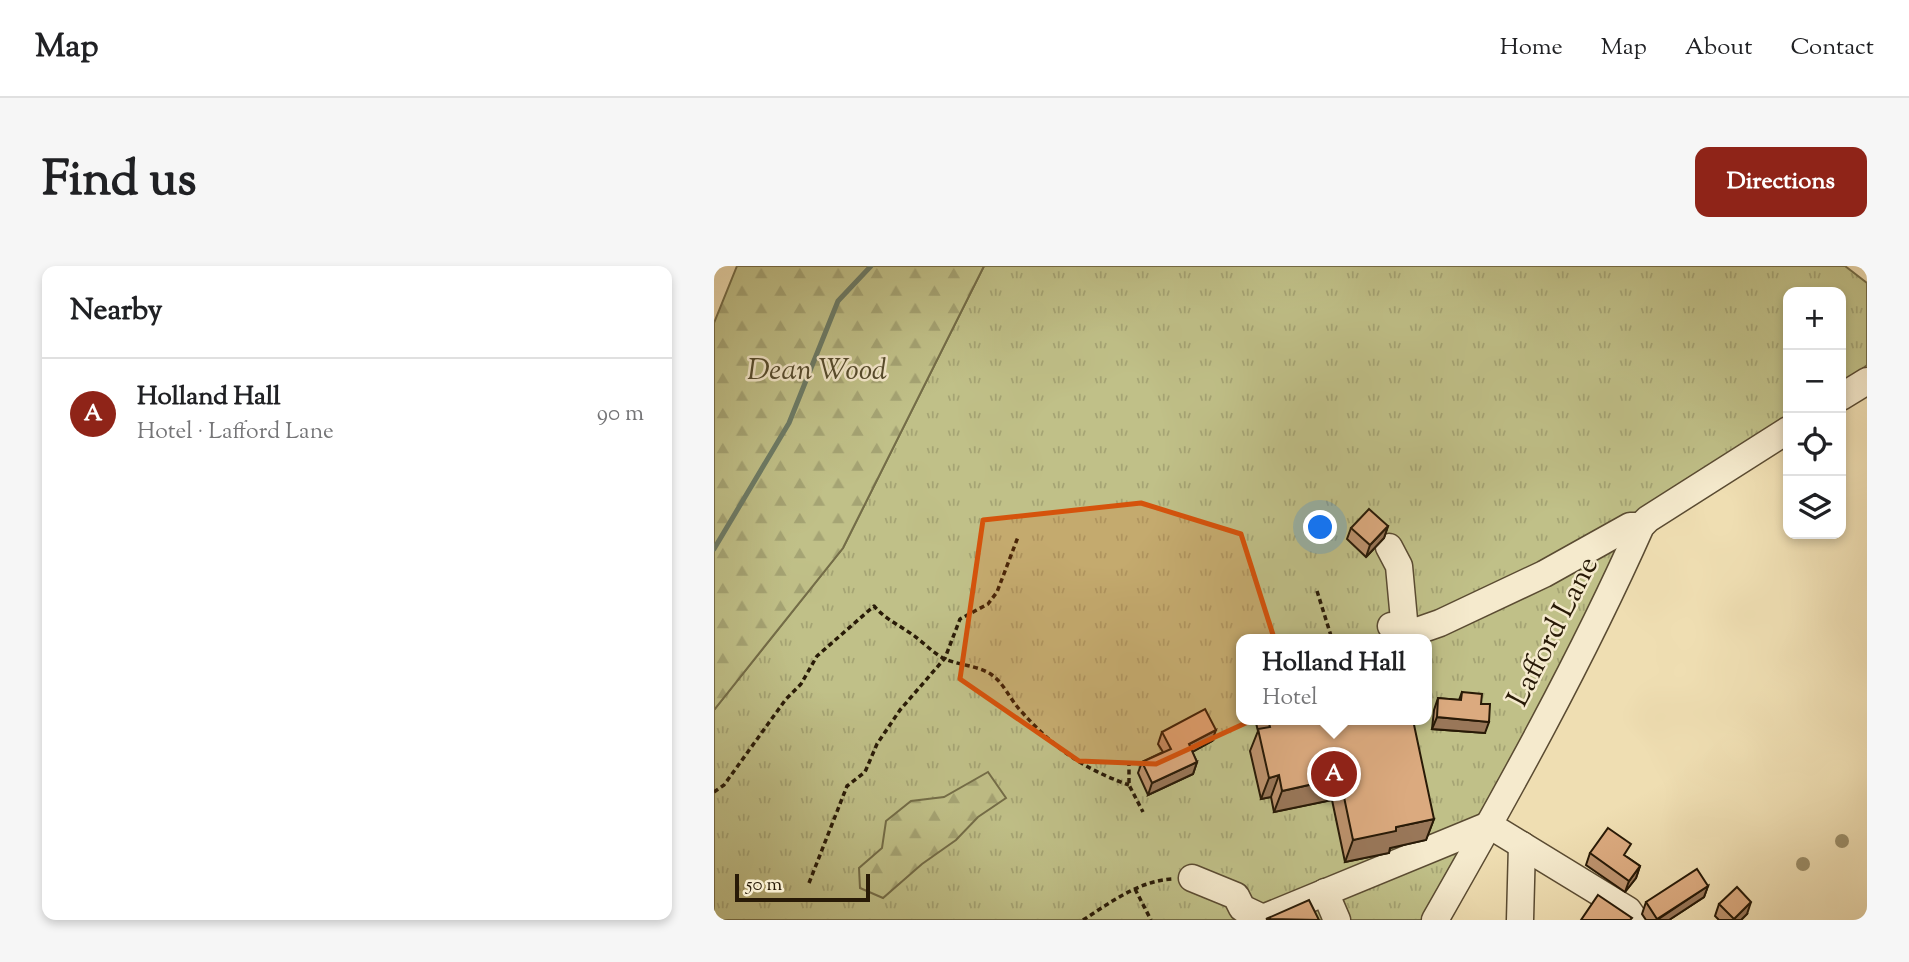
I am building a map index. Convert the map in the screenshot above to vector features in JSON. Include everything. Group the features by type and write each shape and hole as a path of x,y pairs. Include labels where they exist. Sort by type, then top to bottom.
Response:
{"street":[{"path":"1846,394 1867,381"},
{"name":"Lafford Lane","path":"1435,920 1489,824 1609,595 1641,526 1783,433"},
{"path":"1388,547 1399,566 1398,629 1420,630 1461,614 1544,574 1630,526 1641,526"},
{"path":"1192,878 1236,896 1242,908 1263,918 1489,824 1634,910"},
{"path":"1520,920 1522,845"},
{"path":"1325,892 1336,920"}],"path":[{"path":"809,883 847,786 865,772 877,744 900,710 945,658 960,619 988,604 997,592 1018,537"},
{"path":"1317,591 1330,634"},
{"path":"714,792 723,785 786,699 801,684 817,656 874,606 883,616 945,658 988,672 1045,738 1070,758 1100,775 1129,785"},
{"path":"1129,761 1129,785 1143,813"},
{"path":"1083,920 1135,889 1157,880 1192,878"},
{"path":"1135,889 1151,920"}],"highlighted area":[{"path":"1141,503 1241,534 1294,701 1156,764 1079,761 960,679 983,520"}],"green space":[{"name":"Dean Wood","path":"737,266 984,266 843,548 714,710 714,323"},
{"path":"984,266 1845,266 1867,283 1867,365 1846,383 1846,287 1783,287 1783,424 1640,516 1428,920 714,920 714,710 843,548"},
{"path":"988,772 1006,798 978,817 956,840 922,864 883,898 860,888 859,868 882,848 886,821 911,801 944,797"}],"building":[{"path":"1369,509 1388,526 1370,545 1351,528"},
{"path":"1462,692 1482,694 1481,704 1490,704 1489,722 1437,717 1438,698 1461,700"},
{"path":"1205,709 1216,730 1189,744 1197,762 1152,783 1142,762 1171,749 1162,732"},
{"path":"1414,725 1434,819 1353,840 1340,778 1282,791 1279,775 1269,778 1258,729"},
{"path":"1608,828 1631,844 1624,855 1640,866 1629,881 1590,853"},
{"path":"1697,869 1708,886 1657,919 1646,902"},
{"path":"1737,887 1751,902 1734,919 1719,904"},
{"path":"1598,895 1632,918 1581,920"},
{"path":"1309,900 1319,920 1266,919"}],"waterway":[{"path":"714,549 789,423 838,301 871,266"}],"place":[{"name":"Holland Hall","path":"1334,774"}]}
